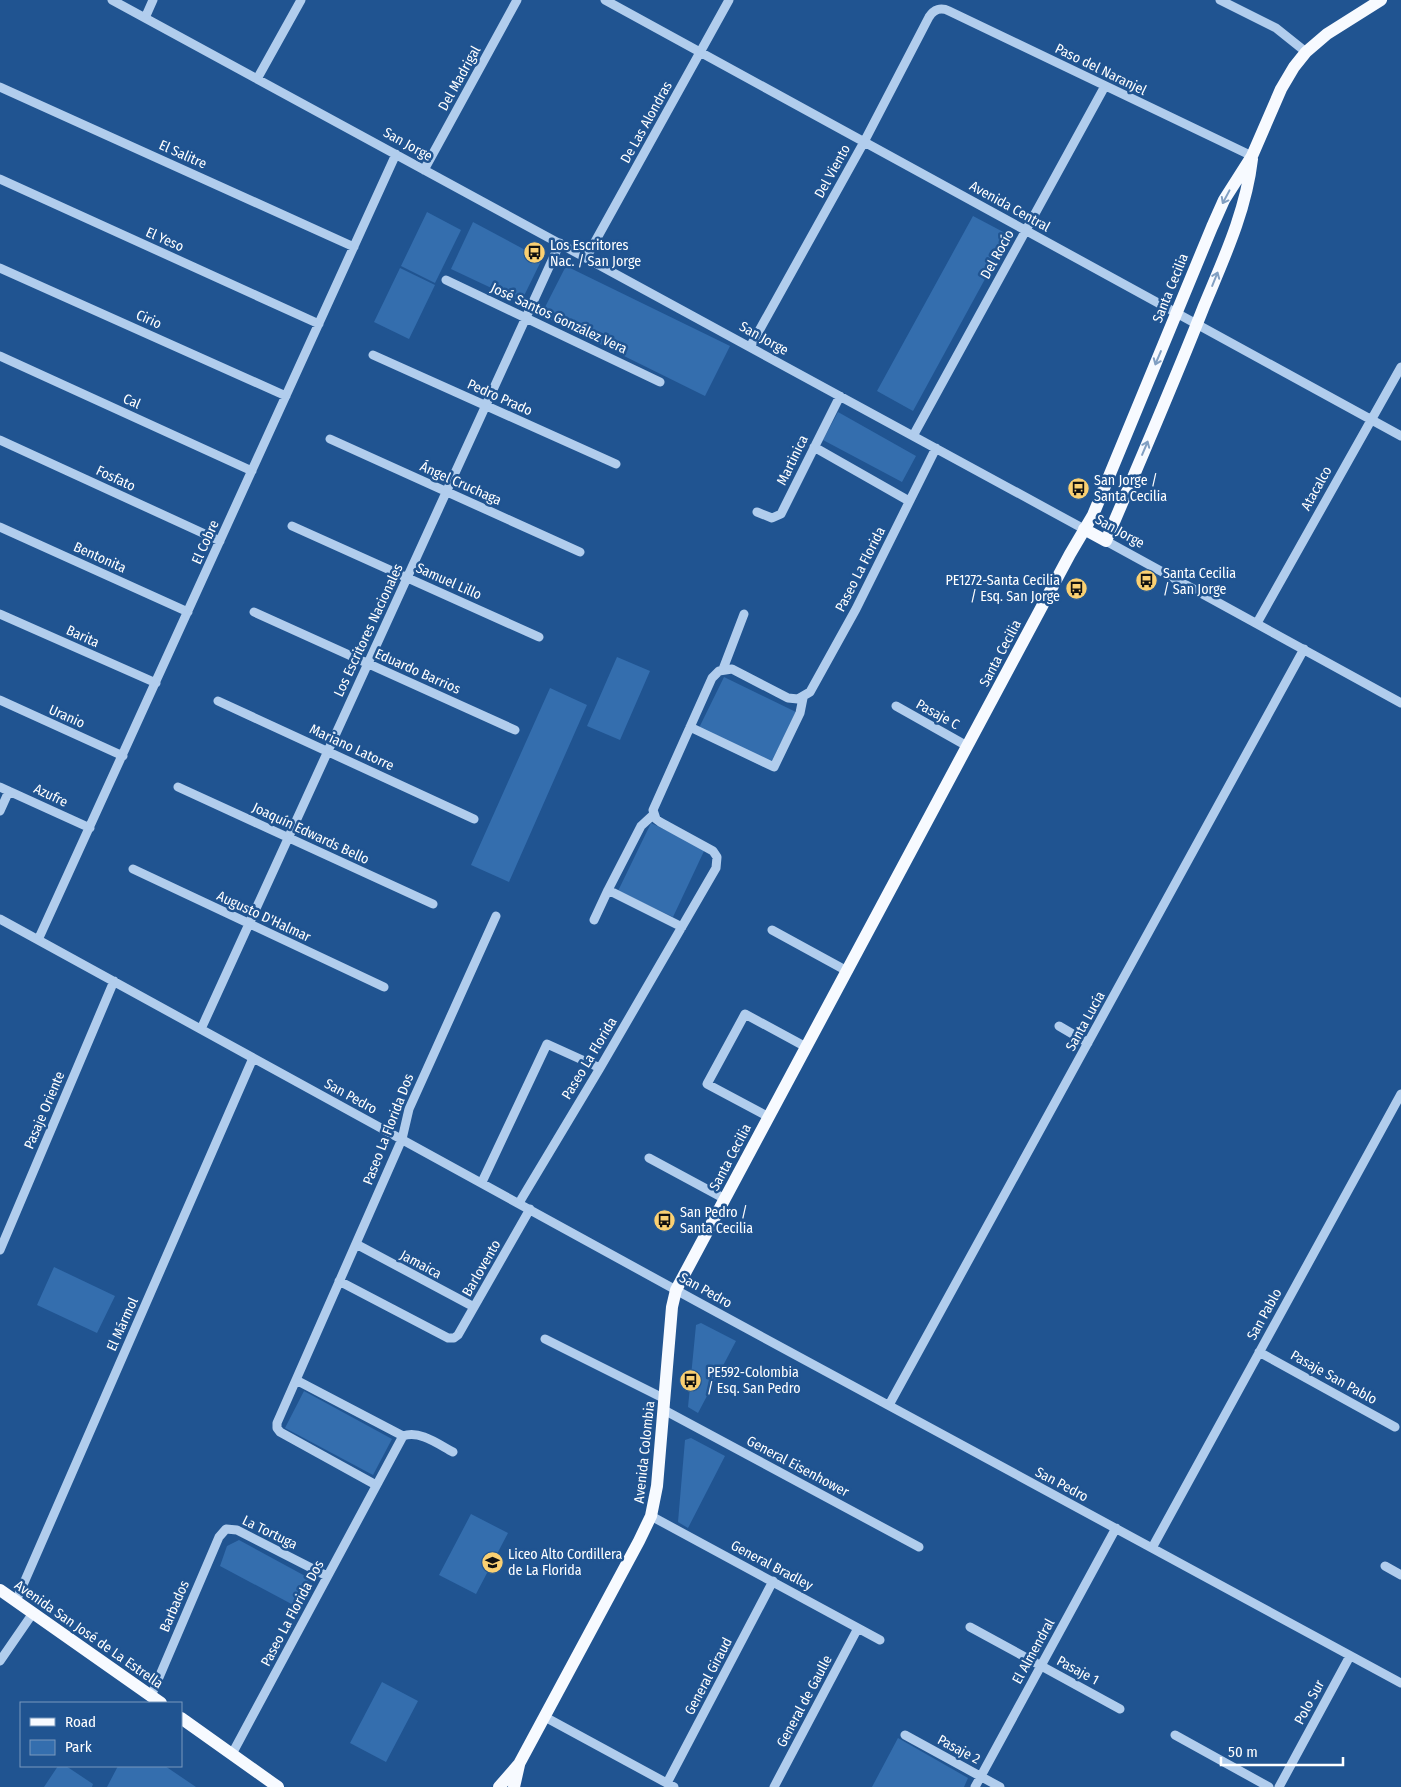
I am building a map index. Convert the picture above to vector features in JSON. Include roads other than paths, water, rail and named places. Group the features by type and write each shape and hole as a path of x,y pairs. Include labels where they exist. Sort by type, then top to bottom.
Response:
{"main road":[{"name":"Santa Cecilia","path":"676,1290 967,746 1093,515 1224,200 1252,156 1284,83 1306,52 1327,34 1381,0"},
{"name":"Santa Cecilia","path":"1106,541 1235,229 1247,190 1252,156"},
{"name":"San Jorge","path":"1084,529 1106,541"},
{"name":"Avenida Colombia","path":"499,1787 519,1764 651,1516 658,1486 672,1308 676,1290"},
{"name":"Avenida San José de La Estrella","path":"0,1590 156,1700"},
{"path":"182,1719 278,1787"},
{"name":"Avenida Colombia","path":"514,1787 519,1764"}],"street":[{"name":"San Jorge","path":"112,0 1084,529"},
{"path":"145,18 153,0"},
{"path":"257,79 301,0"},
{"name":"Del Madrigal","path":"424,170 517,0"},
{"name":"Avenida Central","path":"605,0 1401,436"},
{"name":"De Las Alondras","path":"586,258 729,0"},
{"path":"1220,0 1276,28 1306,52"},
{"name":"Paso del Naranjel","path":"938,9 949,11 1252,156"},
{"name":"Del Viento","path":"750,347 864,142 929,17 938,9"},
{"name":"Del Rocío","path":"913,436 1105,86"},
{"name":"El Salitre","path":"0,87 354,247"},
{"name":"El Cobre","path":"38,940 396,154"},
{"name":"El Yeso","path":"0,179 319,324"},
{"name":"Los Escritores Nacionales","path":"200,1029 560,243"},
{"name":"Cirio","path":"0,268 286,396"},
{"name":"José Santos González Vera","path":"446,280 660,382"},
{"name":"Pedro Prado","path":"373,355 616,464"},
{"name":"Cal","path":"0,356 252,471"},
{"name":"Atacalco","path":"1257,623 1401,367"},
{"name":"Martinica","path":"757,512 772,518 781,514 840,396"},
{"name":"Ángel Cruchaga","path":"330,439 580,552"},
{"name":"Fosfato","path":"0,440 220,541"},
{"path":"814,448 909,501"},
{"name":"Paseo La Florida","path":"690,727 774,767 800,713 803,698 812,688 851,617 936,448"},
{"name":"Samuel Lillo","path":"292,526 539,637"},
{"name":"Bentonita","path":"0,527 188,612"},
{"name":"San Jorge","path":"1106,541 1401,703"},
{"name":"Eduardo Barrios","path":"254,612 515,730"},
{"name":"Barita","path":"0,614 156,683"},
{"path":"723,669 744,614"},
{"name":"Santa Lucía","path":"889,1405 1304,650"},
{"path":"594,920 641,826 654,814 654,805 712,678 723,669 732,669 788,698 803,698"},
{"name":"Uranio","path":"0,700 123,756"},
{"name":"Mariano Latorre","path":"218,701 474,819"},
{"name":"Pasaje C","path":"896,706 967,746"},
{"name":"Joaquín Edwards Bello","path":"178,787 433,904"},
{"path":"0,811 4,788"},
{"name":"Azufre","path":"4,788 90,828"},
{"name":"Paseo La Florida","path":"519,1203 716,868 717,857 710,848 660,822 654,814"},
{"name":"Augusto D'Halmar","path":"133,869 384,987"},
{"path":"608,890 682,927"},
{"name":"Paseo La Florida Dos","path":"376,1485 278,1430 277,1423 402,1139 409,1109 496,916"},
{"name":"San Pedro","path":"0,919 676,1290 1401,1683"},
{"path":"772,930 847,971"},
{"name":"Pasaje Oriente","path":"0,1250 114,981"},
{"name":"Santa Cecilia","path":"768,1117 707,1084 745,1014 806,1047"},
{"path":"1059,1026 1088,1043"},
{"path":"482,1182 547,1044 600,1068"},
{"name":"El Mármol","path":"16,1601 253,1058"},
{"name":"San Pablo","path":"1152,1548 1401,1094"},
{"path":"649,1158 725,1199"},
{"name":"Barlovento","path":"339,1281 448,1338 454,1338 458,1335 530,1209"},
{"name":"Jamaica","path":"356,1244 474,1307"},
{"name":"General Eisenhower","path":"545,1339 919,1547"},
{"name":"Pasaje San Pablo","path":"1259,1352 1395,1427"},
{"path":"296,1380 403,1436 410,1434 420,1435 453,1452"},
{"name":"Paseo La Florida Dos","path":"232,1754 403,1436"},
{"name":"General Bradley","path":"651,1516 880,1640"},
{"name":"La Tortuga","path":"226,1529 232,1528 237,1530 327,1576"},
{"name":"El Almendral","path":"975,1787 1116,1528"},
{"name":"Barbados","path":"156,1700 219,1537 226,1529"},
{"path":"1385,1566 1401,1575"},
{"name":"General Giraud","path":"670,1785 773,1582"},
{"path":"0,1661 34,1613"},
{"name":"Pasaje 1","path":"970,1627 1120,1709"},
{"name":"General de Gaulle","path":"774,1787 858,1628"},
{"name":"Polo Sur","path":"1279,1787 1350,1656"},
{"path":"545,1717 670,1785"},
{"name":"Pasaje 2","path":"905,1735 1000,1787"},
{"path":"1175,1735 1269,1787"}],"place":[{"name":"Los Escritores Nac. / San Jorge","path":"534,253"},
{"name":"San Jorge / Santa Cecilia","path":"1078,488"},
{"name":"Santa Cecilia / San Jorge","path":"1147,581"},
{"name":"PE1272-Santa Cecilia / Esq. San Jorge","path":"1076,588"},
{"name":"San Pedro / Santa Cecilia","path":"664,1220"},
{"name":"PE592-Colombia / Esq. San Pedro","path":"691,1380"},
{"name":"Liceo Alto Cordillera de La Florida","path":"492,1562"}]}
